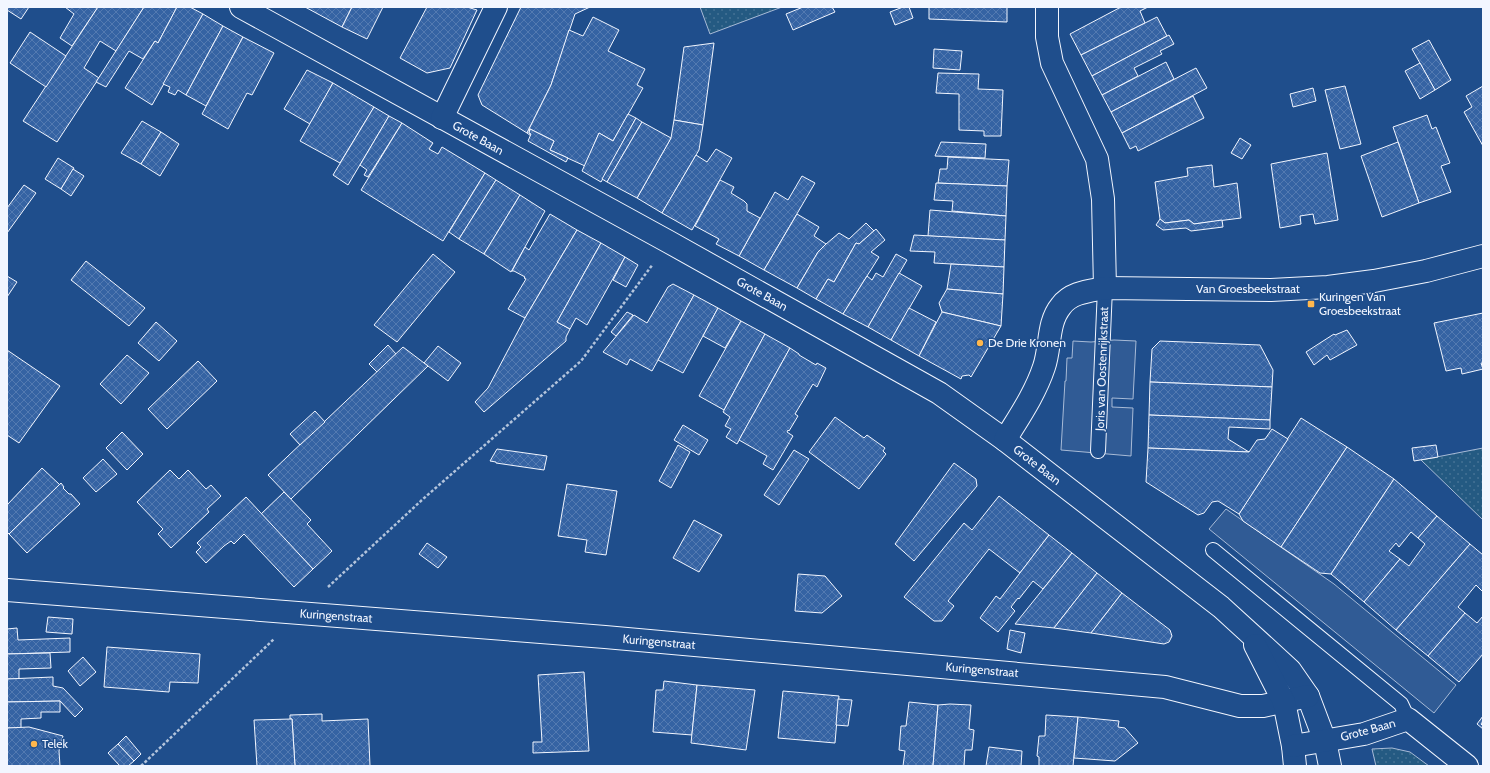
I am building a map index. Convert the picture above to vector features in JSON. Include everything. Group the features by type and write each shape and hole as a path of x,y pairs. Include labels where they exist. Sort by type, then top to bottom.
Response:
{"street":[{"name":"Grote Baan","path":"240,7 669,242 939,393 1005,440 1221,608 1290,670 1308,696 1325,741 1330,766"},
{"path":"442,118 496,7"},
{"name":"Joris van Oostenrijkstraat","path":"1005,440 1036,388 1044,366 1055,315 1061,304 1081,292 1105,288 1103,199 1097,159 1052,63 1047,37 1047,7"},
{"name":"Van Groesbeekstraat","path":"1105,288 1271,290 1328,287 1374,281 1426,271 1483,256"},
{"name":"Kuringenstraat","path":"7,590 605,637 1165,687 1240,706 1263,706 1308,696"},
{"name":"Grote Baan","path":"1249,633 1284,702 1294,756 1325,741 1364,734 1408,719 1467,766"}],"lane":[{"name":"Joris van Oostenrijkstraat","path":"1098,450 1105,288"},
{"path":"1213,550 1401,704 1408,719"}],"path":[{"path":"141,766 190,717 423,499 582,362 669,242"}],"shaded area":[{"path":"700,7 782,7 710,34"},
{"path":"1114,340 1136,341 1133,399 1112,398 1112,407 1133,408 1131,456 1061,450 1067,358 1072,358 1073,341 1091,342"},
{"path":"1483,448 1483,520 1421,460"},
{"path":"1226,509 1334,584 1456,685 1434,713 1209,529"},
{"path":"1392,748 1410,752 1429,766 1376,766 1372,749"}],"building":[{"path":"7,7 29,7 21,19 7,10"},
{"path":"65,7 98,7 72,46 60,38 74,14"},
{"path":"98,7 144,7 116,51 100,41 84,68 99,78 57,142 23,121"},
{"path":"144,7 177,7 158,43 155,41 143,59 129,51 106,87 96,82"},
{"path":"177,7 190,7 203,14 152,105 125,88 155,41 158,43"},
{"path":"305,7 352,7 342,27"},
{"path":"352,7 383,7 367,39 342,27"},
{"path":"427,7 467,7 477,10 450,68 427,73 400,58"},
{"path":"521,7 590,7 575,14 551,85 527,133 482,105 478,95"},
{"path":"803,7 832,7 835,12 793,30 786,14"},
{"path":"903,7 909,7 913,18 895,25 890,12"},
{"path":"929,7 1007,7 1007,22 929,19"},
{"path":"1121,7 1148,7 1140,11 1145,23 1081,55 1070,34"},
{"path":"203,14 223,26 186,95 178,90 175,95 168,92 170,87 163,84"},
{"path":"593,17 619,30 608,51 645,69 637,85 643,88 613,141 599,133 585,166 550,150 554,141 530,129 529,133 531,136 527,133 551,85 569,30 583,36"},
{"path":"1157,17 1167,36 1092,76 1081,55"},
{"path":"223,26 243,37 206,106 186,95"},
{"path":"30,32 66,56 46,87 10,63"},
{"path":"1169,35 1174,44 1160,51 1162,54 1134,68 1138,76 1102,95 1092,76"},
{"path":"243,37 274,53 252,95 247,93 228,129 202,114"},
{"path":"1429,40 1451,80 1435,90 1412,49"},
{"path":"714,43 703,125 674,120 684,47"},
{"path":"934,49 962,51 960,70 933,68"},
{"path":"1166,62 1174,79 1111,112 1102,95"},
{"path":"1420,63 1435,90 1420,99 1405,71"},
{"path":"1196,68 1207,88 1122,133 1111,112"},
{"path":"307,70 333,83 310,124 284,109"},
{"path":"938,73 979,74 978,89 1003,90 1001,136 984,136 984,131 959,130 959,94 936,93"},
{"path":"333,83 374,107 340,163 300,141"},
{"path":"1345,86 1361,144 1340,149 1325,90"},
{"path":"1483,86 1483,146 1464,112 1472,107 1466,96"},
{"path":"1313,88 1316,101 1293,107 1290,94"},
{"path":"1193,96 1204,118 1138,151 1136,146 1130,149 1122,133"},
{"path":"374,107 389,116 348,185 333,175"},
{"path":"628,114 636,118 601,182 582,171 599,133 613,141"},
{"path":"1427,115 1432,129 1436,127 1450,163 1441,166 1451,192 1419,203 1393,127"},
{"path":"389,116 402,123 368,177 364,175 367,170 360,165"},
{"path":"636,118 642,122 607,182 602,179"},
{"path":"674,120 703,125 699,150 662,213 637,198 671,138"},
{"path":"142,121 161,132 141,164 121,153"},
{"path":"642,122 671,138 637,198 607,182"},
{"path":"402,123 433,143 429,149 438,154 442,147 485,173 443,241 361,190"},
{"path":"530,129 554,141 550,150 568,158 566,162 528,141 531,134 529,133"},
{"path":"161,132 179,144 160,176 141,164"},
{"path":"1240,138 1251,145 1242,159 1231,153"},
{"path":"941,142 986,144 985,158 935,156"},
{"path":"1398,142 1419,203 1382,217 1361,156"},
{"path":"716,149 732,158 692,230 662,213 696,155 707,162"},
{"path":"1327,153 1338,220 1315,224 1313,214 1300,216 1301,224 1280,228 1271,164"},
{"path":"948,157 1009,160 1007,186 938,183 940,169 947,169"},
{"path":"58,158 74,168 61,189 45,179"},
{"path":"1212,165 1214,187 1237,183 1241,218 1194,224 1189,220 1165,223 1160,219 1155,182 1188,176 1187,168"},
{"path":"73,169 84,176 71,196 61,189"},
{"path":"485,173 496,180 459,239 449,232"},
{"path":"802,176 815,183 764,270 739,256 775,192 788,200"},
{"path":"496,180 520,195 484,254 459,239"},
{"path":"720,180 734,187 731,193 747,204 747,211 760,218 739,256 716,244 719,239 695,226"},
{"path":"936,183 1007,186 1006,216 952,211 953,201 934,200"},
{"path":"24,185 36,193 7,233 7,208"},
{"path":"520,195 545,211 511,272 484,254"},
{"path":"930,210 1006,216 1005,240 928,236"},
{"path":"550,214 577,230 525,318 508,309 526,279 524,278 525,277 512,271 525,247 529,250"},
{"path":"797,214 819,227 814,236 826,244 818,252 797,288 764,270"},
{"path":"1160,219 1165,223 1189,220 1194,224 1222,220 1223,227 1191,231 1186,228 1163,230 1156,225"},
{"path":"866,223 874,231 859,244 856,243 834,282 828,279 816,299 797,288 818,252 826,244 839,233 849,239"},
{"path":"876,229 885,240 871,252 879,257 843,314 816,299 828,279 834,282 856,243 859,244"},
{"path":"577,230 601,243 557,322 570,329 566,337 566,341 484,412 475,402 488,388 525,318"},
{"path":"914,235 1005,240 1004,267 934,263 935,252 910,251"},
{"path":"601,243 625,257 587,325 576,318 570,329 557,322"},
{"path":"433,254 455,272 397,342 374,325"},
{"path":"896,254 907,260 868,327 843,314 867,276 872,280 876,273 883,277"},
{"path":"625,257 638,265 626,287 613,280"},
{"path":"86,261 145,308 129,326 71,280"},
{"path":"951,264 1004,267 1003,294 947,289"},
{"path":"899,273 922,286 891,340 868,327"},
{"path":"7,276 17,282 7,297"},
{"path":"673,284 694,295 652,371 630,359 627,365 603,352 634,315 647,323 668,287"},
{"path":"947,289 1003,294 1001,326 942,312 939,303"},
{"path":"694,295 718,308 683,373 658,360"},
{"path":"718,308 741,321 725,348 703,336"},
{"path":"909,308 936,322 919,356 891,340"},
{"path":"627,312 633,315 616,336 611,332"},
{"path":"942,312 1001,326 971,377 969,375 962,376 961,379 919,356"},
{"path":"1483,313 1483,363 1481,363 1483,369 1462,374 1461,368 1446,371 1434,323"},
{"path":"741,321 765,334 724,410 699,396"},
{"path":"156,322 177,341 159,361 138,343"},
{"path":"1347,330 1357,345 1330,360 1327,355 1314,365 1306,352 1334,334 1335,335"},
{"path":"765,334 790,348 737,444 726,437 731,429 725,426 730,417 723,412"},
{"path":"1160,341 1260,345 1273,370 1272,387 1150,382 1152,349"},
{"path":"388,345 396,354 377,372 369,364"},
{"path":"438,346 461,363 448,381 424,363"},
{"path":"403,347 428,366 291,499 268,475"},
{"path":"790,348 816,365 817,363 826,368 817,387 813,384 795,414 798,416 787,432 793,436 773,470 763,464 767,456 739,440"},
{"path":"7,350 60,386 19,443 7,435"},
{"path":"127,355 149,373 121,404 100,384"},
{"path":"198,361 217,381 167,429 148,409"},
{"path":"1150,382 1272,387 1270,420 1149,415"},
{"path":"315,411 325,422 300,445 290,434"},
{"path":"1149,415 1270,420 1270,429 1229,427 1228,439 1249,452 1148,448"},
{"path":"835,417 864,438 867,435 885,448 883,451 886,454 859,489 809,452"},
{"path":"1301,418 1347,447 1281,547 1243,521 1239,514"},
{"path":"683,425 708,440 699,455 674,440"},
{"path":"1272,429 1288,439 1239,514 1218,501 1212,502 1204,513 1198,515 1146,482 1148,448 1249,452 1257,440 1265,439"},
{"path":"122,432 143,454 127,470 106,448"},
{"path":"678,445 690,452 671,488 659,481"},
{"path":"1436,445 1438,457 1414,461 1412,448"},
{"path":"1347,447 1394,479 1331,574 1320,573 1281,547"},
{"path":"497,449 547,456 544,470 490,461"},
{"path":"794,450 809,459 779,505 764,495"},
{"path":"103,459 117,474 96,492 83,478"},
{"path":"954,463 976,479 977,486 914,561 895,544"},
{"path":"42,468 60,485 9,534 7,532 7,505"},
{"path":"170,470 179,479 188,470 206,489 211,485 221,496 207,509 209,512 171,548 158,534 163,529 137,502"},
{"path":"1394,479 1437,516 1418,538 1411,532 1399,547 1396,543 1389,551 1400,559 1364,602 1331,574"},
{"path":"61,483 64,487 63,488 80,504 27,553 9,534"},
{"path":"567,484 617,491 606,555 585,552 587,540 558,536"},
{"path":"284,492 311,520 307,524 332,551 313,569 261,514"},
{"path":"999,496 1049,535 1020,573 989,549 948,601 954,606 942,621 934,621 904,597 964,523 972,530"},
{"path":"246,497 313,569 294,587 244,534 234,544 231,541 224,546 206,563 196,552 201,547 197,543"},
{"path":"1437,516 1470,544 1396,630 1364,602 1400,559 1409,566 1425,544 1418,538"},
{"path":"694,520 722,535 699,572 673,558"},
{"path":"1049,535 1072,553 1043,589 1033,581 1011,607 1015,611 998,632 980,618 996,596 1000,599"},
{"path":"427,543 447,557 438,568 419,554"},
{"path":"1470,544 1483,555 1483,592 1476,585 1458,607 1465,613 1428,656 1396,630"},
{"path":"1072,553 1097,573 1054,628 1015,624"},
{"path":"1097,573 1122,593 1091,633 1054,628"},
{"path":"798,574 825,576 842,596 822,613 795,611"},
{"path":"1122,593 1170,630 1172,636 1169,642 1164,644 1091,633"},
{"path":"1465,613 1477,623 1483,616 1483,654 1459,682 1428,656"},
{"path":"48,617 73,619 72,634 46,632"},
{"path":"17,628 18,640 70,638 70,652 7,654 7,629"},
{"path":"1010,630 1025,633 1021,653 1007,649"},
{"path":"107,647 200,654 198,683 170,682 169,692 104,687"},
{"path":"50,653 51,668 19,669 19,679 7,679 7,654"},
{"path":"83,657 96,672 80,686 68,671"},
{"path":"584,672 589,751 533,753 533,742 542,742 538,675"},
{"path":"53,677 53,686 63,688 83,709 75,717 60,701 7,702 7,679"},
{"path":"664,681 697,685 692,735 653,732 656,690 663,690"},
{"path":"697,685 755,690 746,750 691,743"},
{"path":"783,691 839,696 835,743 778,738"},
{"path":"838,699 852,700 848,726 836,725"},
{"path":"60,701 60,712 41,712 41,718 21,719 21,728 7,728 7,702"},
{"path":"909,702 938,705 933,766 903,766 905,751 899,750 901,726 906,726"},
{"path":"938,705 971,705 969,729 974,730 972,750 965,750 964,766 933,766"},
{"path":"322,714 322,721 368,719 370,766 295,766 292,719 290,719 290,715"},
{"path":"1046,715 1078,717 1073,766 1039,766 1039,757 1037,756 1039,736 1045,736"},
{"path":"1483,716 1483,721 1481,724 1483,729 1477,724"},
{"path":"1078,717 1119,721 1118,727 1125,728 1138,743 1115,761 1074,758"},
{"path":"292,719 295,766 257,766 254,720"},
{"name":"Telek","path":"29,727 63,736 59,751 60,766 7,766 7,728"},
{"path":"126,736 141,754 134,761 118,744"},
{"path":"118,744 134,761 128,766 120,766 108,753"},
{"path":"989,747 1022,751 1021,766 986,766"}],"place":[{"name":"Kuringen Van Groesbeekstraat","path":"1311,304"},
{"name":"De Drie Kronen","path":"980,343"},
{"name":"Telek","path":"34,744"}]}
